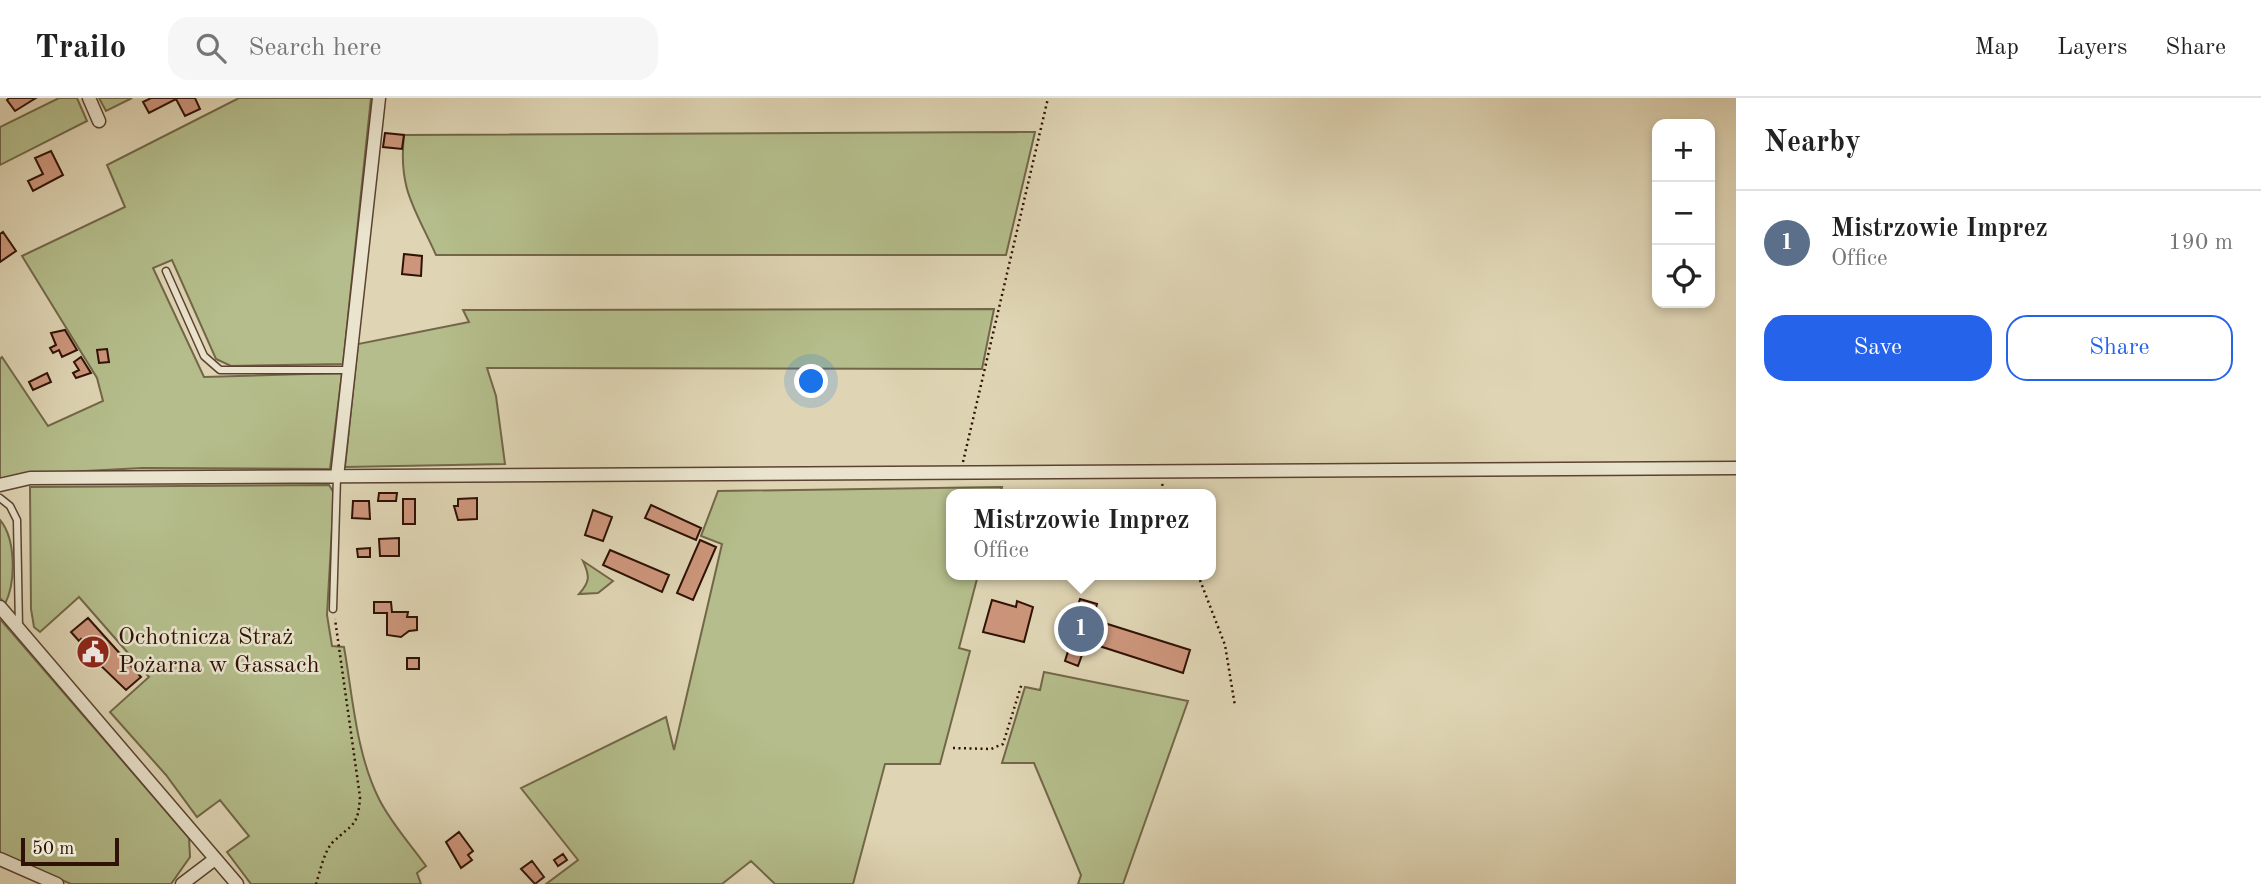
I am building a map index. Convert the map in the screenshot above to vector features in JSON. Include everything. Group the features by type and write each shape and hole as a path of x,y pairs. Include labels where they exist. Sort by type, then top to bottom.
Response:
{"street":[{"path":"89,98 99,121"},
{"path":"337,477 379,98"},
{"path":"0,485 30,478 1736,468"},
{"path":"0,607 237,884"},
{"path":"0,859 57,884"},
{"path":"182,884 215,859"}],"lane":[{"path":"166,271 204,356 220,370 350,370"},
{"path":"333,609 337,477"},
{"path":"0,498 10,506 17,520 19,629"}],"path":[{"path":"961,472 1048,98"},
{"path":"1200,580 1225,645 1235,706"},
{"path":"316,884 331,844 348,832 359,819 360,797 333,609"},
{"path":"953,748 991,749 1003,744 1022,683"}],"green space":[{"path":"59,98 77,98 87,121 0,165 0,127"},
{"path":"99,98 132,98 106,111"},
{"path":"239,98 371,98 343,364 231,366 216,359 172,260 153,268 204,377 342,373 330,469 142,468 28,474 0,480 2,357 48,426 103,401 97,378 22,256 125,207 107,165"},
{"path":"1035,132 1006,255 436,255 410,198 403,154 404,135"},
{"path":"994,309 982,369 487,368 496,396 505,464 345,467 358,344 469,322 463,310"},
{"path":"329,485 334,493 327,615 332,646 344,647 356,725 371,781 389,817 426,866 417,873 421,884 251,884 227,852 249,836 220,800 197,817 166,775 110,712 149,677 79,597 40,632 34,627 31,609 30,487"},
{"path":"1002,487 946,489 946,580 977,580 959,648 970,651 940,764 885,764 853,884 775,884 751,861 722,884 546,884 578,860 521,788 666,717 674,750 722,544 701,536 718,491"},
{"path":"0,520 9,538 13,561 9,595 5,604 0,598"},
{"path":"583,561 613,581 598,593 579,594 588,579"},
{"path":"0,619 189,838 190,857 171,884 71,884 0,853"},
{"path":"1044,672 1188,701 1123,884 1078,884 1081,875 1034,763 1002,763 1025,687 1040,690"}],"building":[{"path":"9,98 36,98 15,111 7,100"},
{"path":"151,98 195,98 200,109 185,116 176,99 149,113 143,102"},
{"path":"385,133 404,135 402,149 383,147"},
{"path":"51,151 63,175 33,191 28,181 43,174 35,158"},
{"path":"3,232 16,251 0,262 0,234"},
{"path":"404,254 422,256 421,276 402,274"},
{"path":"65,330 77,350 62,357 59,350 53,353 50,348 56,345 51,333"},
{"path":"107,349 109,362 99,363 97,350"},
{"path":"81,357 91,373 76,378 73,373 79,370 74,362"},
{"path":"47,373 51,382 33,390 29,382"},
{"path":"379,493 397,493 396,501 378,501"},
{"path":"477,498 477,519 458,520 454,506 458,506 458,499"},
{"path":"403,499 415,499 415,524 403,524"},
{"path":"353,501 369,501 370,519 352,518"},
{"path":"651,505 701,528 696,540 645,518"},
{"path":"593,510 612,517 603,541 585,535"},
{"path":"399,538 399,556 380,556 379,539"},
{"path":"700,540 716,547 693,600 677,593"},
{"path":"370,548 370,557 358,557 357,549"},
{"path":"610,550 669,575 662,592 603,565"},
{"path":"1080,599 1097,604 1086,644 1068,638"},
{"path":"992,600 1016,607 1017,601 1033,607 1024,642 983,632"},
{"path":"374,602 391,602 392,612 408,612 407,617 417,617 417,630 409,631 401,637 387,635 387,613 374,613"},
{"path":"88,618 141,677 126,690 96,661 99,659 81,639 79,641 71,632"},
{"path":"1098,621 1190,650 1183,673 1090,643"},
{"path":"1069,648 1083,652 1078,666 1065,661"},
{"path":"407,658 419,658 419,669 407,669"},
{"path":"459,832 473,851 468,855 472,860 461,868 446,842"},
{"path":"563,854 567,860 558,866 554,860"},
{"path":"532,861 544,877 535,884 521,869"}],"place":[{"name":"Mistrzowie Imprez","path":"1081,629"},
{"name":"Ochotnicza Straż Pożarna w Gassach","path":"93,652"}]}
